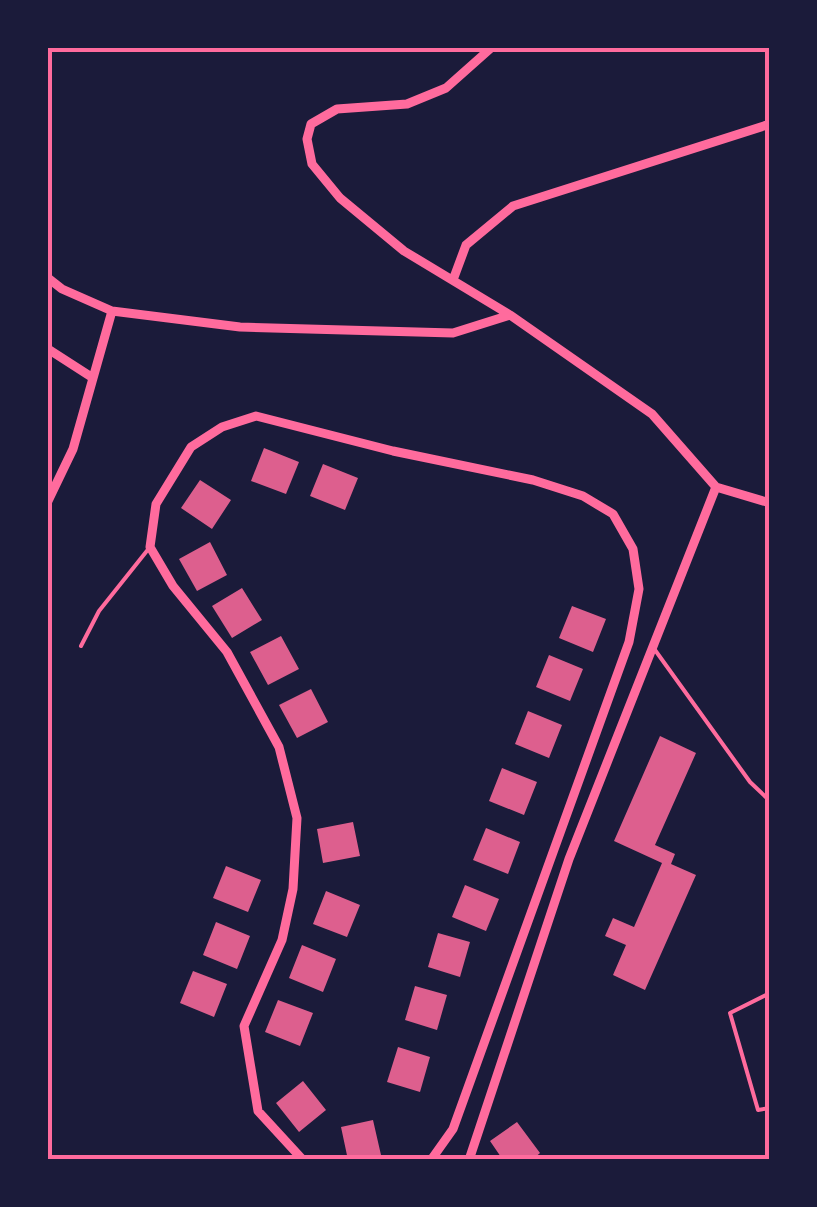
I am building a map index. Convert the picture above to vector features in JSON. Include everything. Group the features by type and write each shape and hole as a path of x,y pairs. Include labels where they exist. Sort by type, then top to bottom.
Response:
{"street":[{"path":"491,48 446,88 407,104 338,108 311,124 307,139 312,164 340,198 404,251 510,315 652,414 716,487 770,503"},
{"path":"453,280 466,245 513,206 770,124"},
{"path":"48,278 62,289 112,311 240,327 453,333 510,315"},
{"path":"48,501 73,449 112,311"},
{"path":"48,349 93,378"},
{"path":"303,1160 258,1110 244,1026 282,940 293,889 297,818 279,747 227,652 172,586 150,547 156,504 192,448 222,427 256,416 393,451 533,480 583,496 613,514 633,549 640,589 629,642 454,1129 431,1160"},
{"path":"469,1160 569,859 716,487"}],"lane":[{"path":"81,646 98,611 150,547"},
{"path":"653,647 750,782 770,801"},
{"path":"770,993 730,1013 758,1110 770,1108"}],"building":[{"path":"264,448 299,462 286,494 251,481"},
{"path":"323,464 358,478 345,510 310,496"},
{"path":"200,480 231,500 212,529 181,508"},
{"path":"210,542 227,575 197,591 179,559"},
{"path":"242,588 262,620 232,638 212,606"},
{"path":"572,606 606,619 593,652 559,638"},
{"path":"281,636 299,669 268,685 250,652"},
{"path":"549,655 583,669 570,701 536,687"},
{"path":"311,689 328,722 297,738 279,705"},
{"path":"528,711 562,725 549,758 515,744"},
{"path":"660,736 696,753 655,845 675,854 671,864 696,875 645,990 613,975 626,945 605,936 613,918 634,927 662,863 614,841"},
{"path":"502,768 537,782 524,815 489,801"},
{"path":"353,822 360,856 323,863 317,829"},
{"path":"486,828 520,842 508,874 473,860"},
{"path":"226,866 261,880 248,912 213,898"},
{"path":"465,885 499,899 486,931 452,917"},
{"path":"326,891 360,905 347,937 313,924"},
{"path":"216,922 250,936 237,969 203,955"},
{"path":"438,933 470,942 460,977 428,967"},
{"path":"302,945 336,959 323,992 289,978"},
{"path":"193,971 227,984 214,1017 180,1003"},
{"path":"415,986 447,995 437,1030 405,1020"},
{"path":"278,1000 313,1013 300,1046 265,1032"},
{"path":"398,1047 430,1057 420,1092 387,1082"},
{"path":"303,1081 326,1110 299,1132 276,1103"},
{"path":"373,1120 381,1155 348,1160 341,1127"},
{"path":"517,1122 540,1153 532,1160 503,1160 490,1141"}]}
